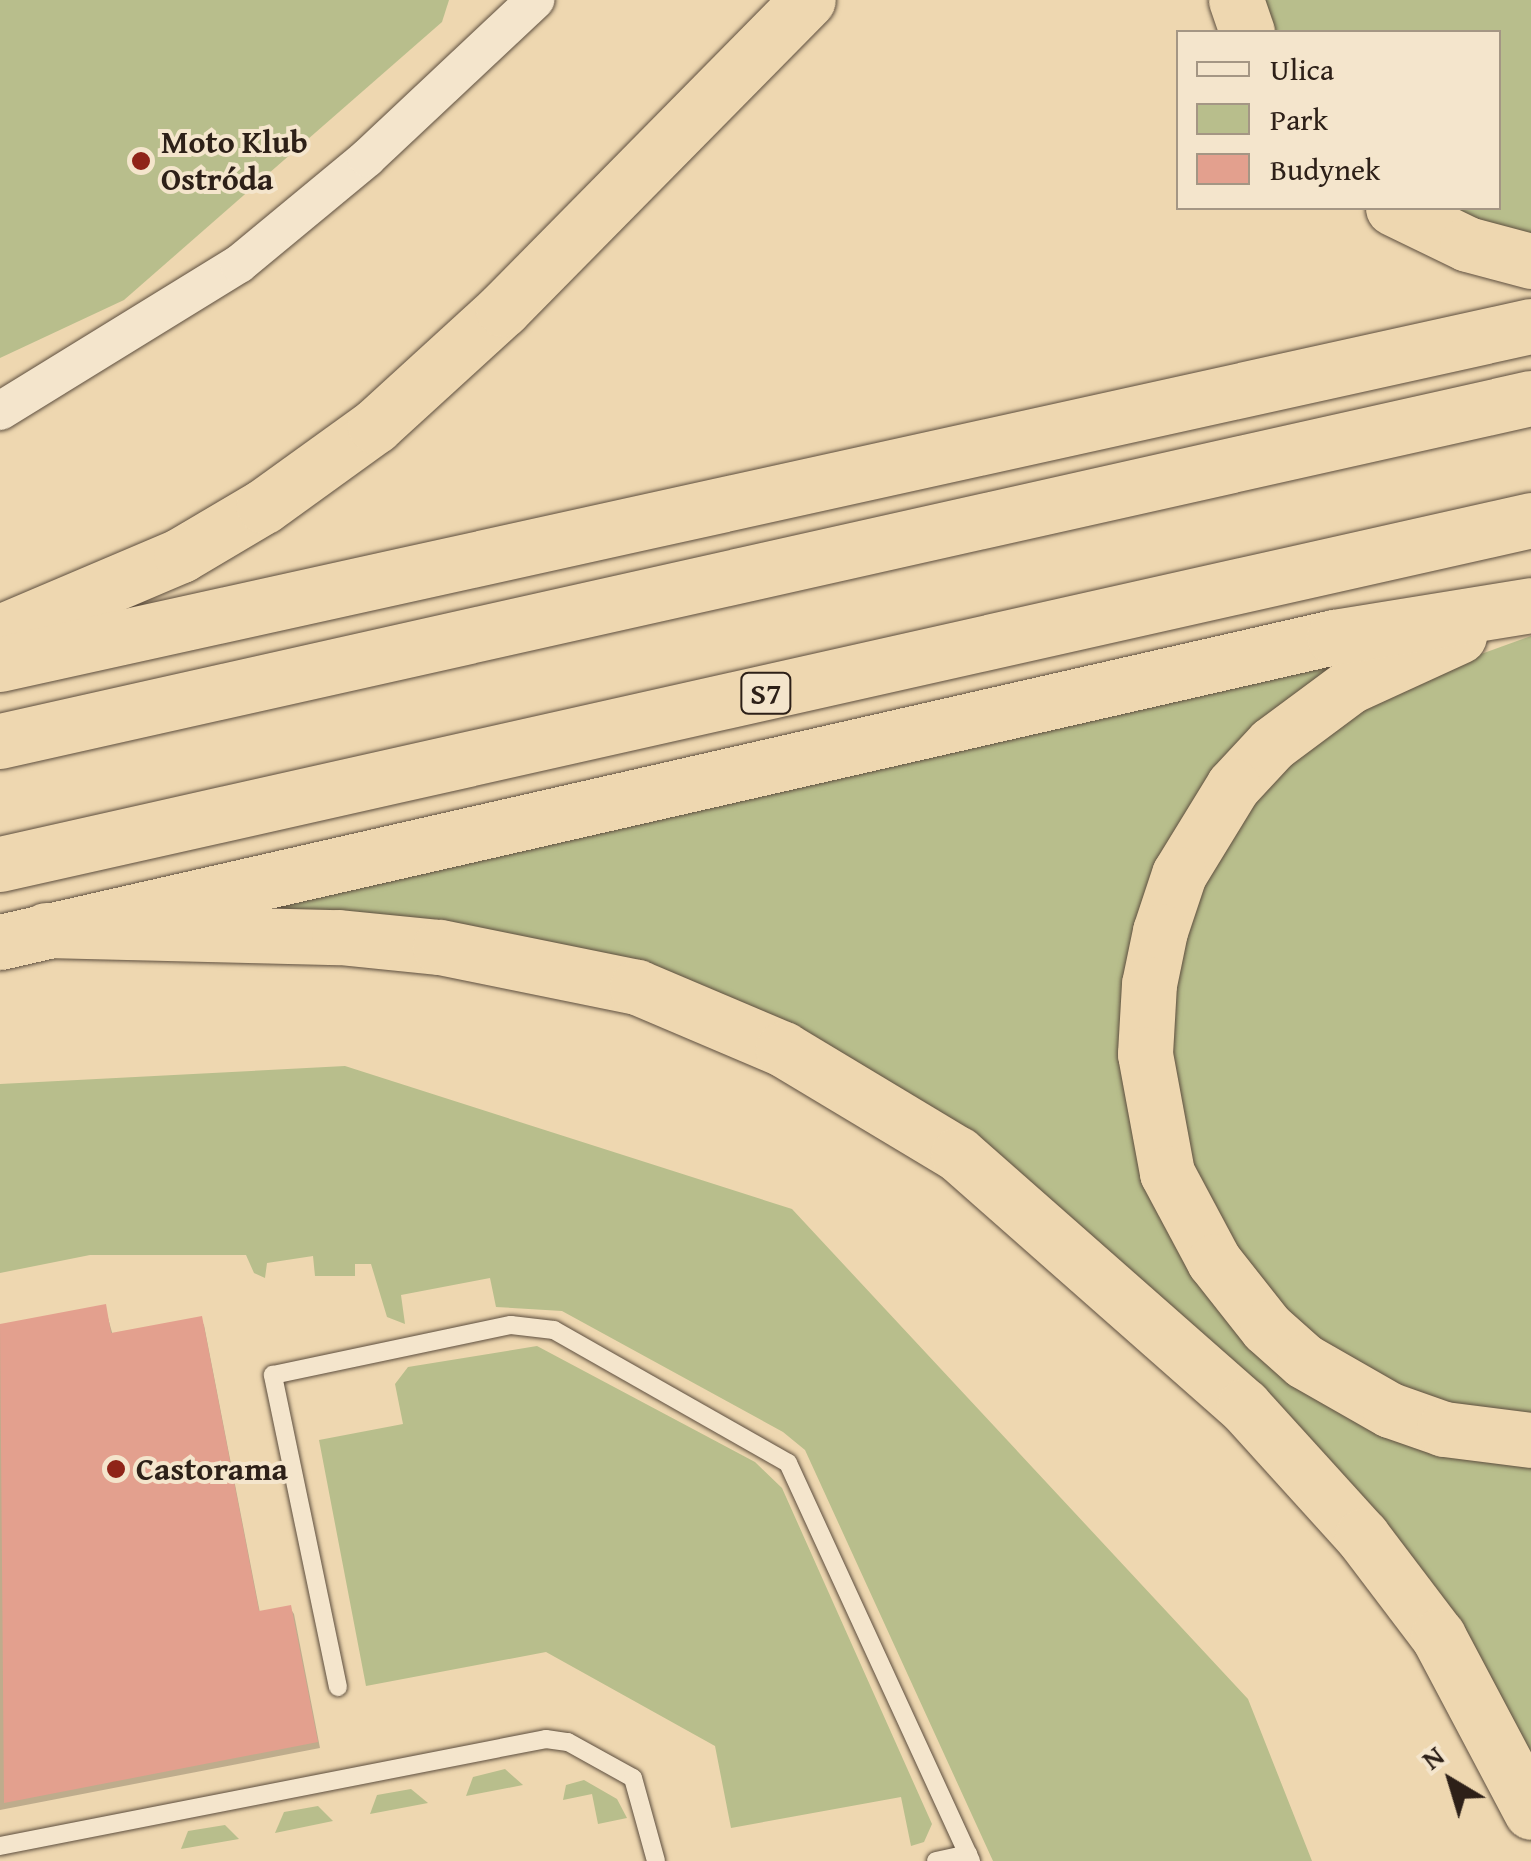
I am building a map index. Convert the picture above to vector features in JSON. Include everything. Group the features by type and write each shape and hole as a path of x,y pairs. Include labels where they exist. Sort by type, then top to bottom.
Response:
{"highway":[{"path":"0,632 180,555 264,506 375,426 503,310 808,0"},
{"path":"1236,0 1246,30"},
{"path":"1398,210 1467,244 1531,261"},
{"path":"0,664 1531,326"},
{"path":"0,740 1531,398"},
{"name":"S7","path":"0,864 1531,520"},
{"path":"23,936 1334,637 1525,606"},
{"path":"1525,606 1350,686 1272,744 1234,786 1179,874 1160,931 1148,984 1145,1054 1168,1173 1214,1261 1268,1328 1304,1361 1390,1410 1444,1429 1531,1440"},
{"path":"23,936 339,937 440,947 637,986 783,1049 958,1154 1244,1406 1362,1536 1438,1636 1531,1812"}],"street":[{"path":"0,411 238,264 368,158 534,0"}],"lane":[{"path":"338,1686 274,1375 511,1325 554,1330 788,1463 969,1858 936,1861"},
{"path":"0,1846 546,1739 568,1742 633,1778 642,1794 656,1861"}],"green space":[{"name":"Moto Klub Ostróda","path":"0,0 449,0 442,22 124,300 0,358"},
{"path":"1257,0 1531,0 1531,240 1440,210 1501,210 1501,30 1269,30"},
{"path":"1531,636 1531,1422 1461,1412 1366,1375 1276,1306 1199,1194 1173,1105 1172,973 1208,865 1286,761 1401,683"},
{"path":"1337,662 1153,887 1197,1273 1531,1463 1531,1767 1466,1651 852,1069 240,911"},
{"path":"345,1066 792,1209 1248,1699 1312,1861 993,1861 805,1450 783,1432 562,1311 496,1307 490,1278 401,1295 405,1324 387,1317 371,1264 355,1264 355,1276 315,1276 313,1256 267,1263 265,1278 254,1273 246,1255 90,1255 0,1273 0,1084"},
{"path":"537,1346 755,1462 782,1488 932,1824 924,1842 911,1846 901,1797 731,1828 715,1746 546,1652 366,1686 319,1440 403,1424 395,1384 408,1367"},
{"path":"505,1769 523,1785 466,1796 473,1777"},
{"path":"584,1780 617,1799 627,1818 598,1824 592,1794 563,1800 566,1785"},
{"path":"411,1789 428,1803 370,1814 377,1795"},
{"path":"318,1806 333,1821 275,1833 284,1812"},
{"path":"225,1825 239,1839 181,1849 188,1831"}],"building":[{"name":"Castorama","path":"106,1304 111,1333 202,1316 259,1611 291,1605 318,1742 4,1803 0,1324"}],"place":[{"name":"Moto Klub Ostróda","path":"141,161"},
{"name":"Castorama","path":"116,1469"}]}
